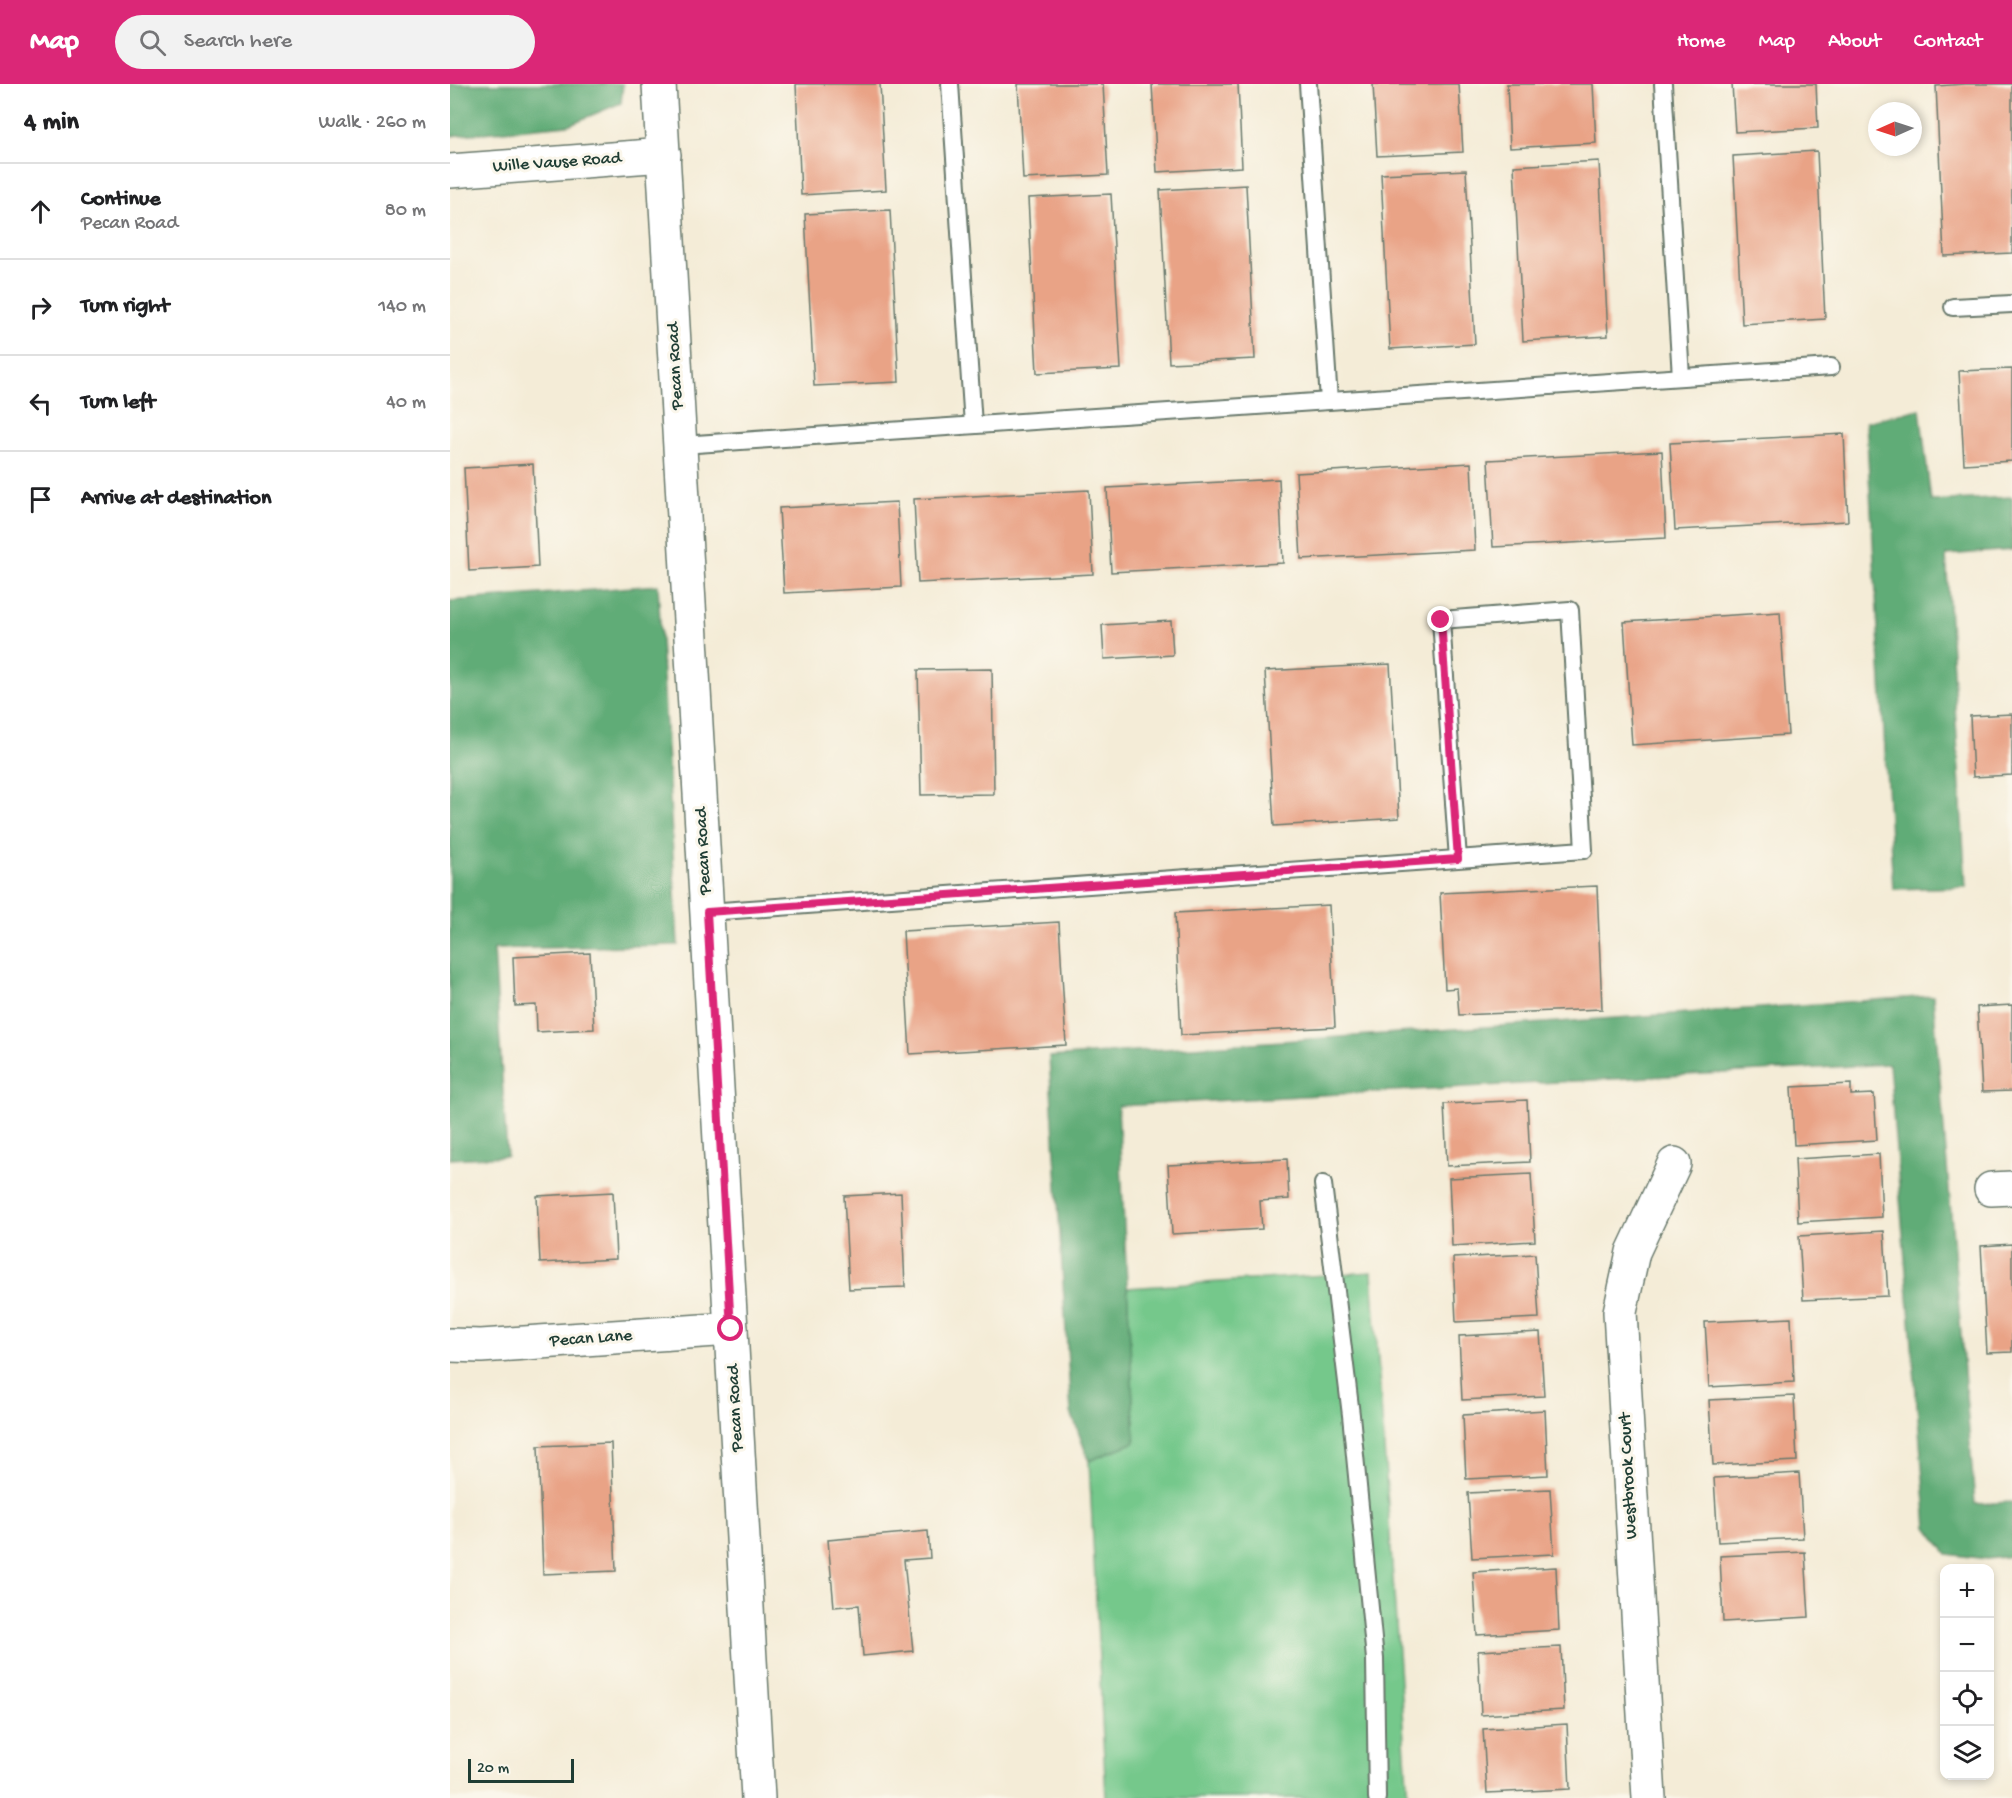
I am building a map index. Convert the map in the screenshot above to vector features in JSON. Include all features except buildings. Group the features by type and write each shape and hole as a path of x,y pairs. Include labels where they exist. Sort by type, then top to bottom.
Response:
{"street":[{"name":"Pecan Road","path":"659,84 758,1798"},
{"name":"Wille Vause Road","path":"450,171 664,155"},
{"name":"Westbrook Court","path":"1649,1798 1620,1312 1633,1252 1674,1164"},
{"name":"Pecan Lane","path":"450,1345 481,1346 731,1329"}],"lane":[{"path":"950,84 973,425"},
{"path":"1308,84 1329,401"},
{"path":"1663,84 1681,377"},
{"path":"1953,308 2012,304"},
{"path":"681,445 1831,367"},
{"path":"707,912 1458,859 1584,850 1570,609 1441,620 1458,859"},
{"path":"1323,1184 1351,1415 1375,1659 1377,1798"}],"green space":[{"path":"450,84 623,84 621,103 568,125 450,136"},
{"path":"1920,409 1931,501 2012,497 2012,550 1946,555 1966,887 1893,889 1866,422"},
{"path":"658,585 678,945 494,949 507,1156 450,1159 450,601"},
{"path":"1933,996 1975,1504 2012,1502 2012,1556 1987,1559 1947,1554 1927,1527 1889,1064 1118,1106 1135,1442 1089,1461 1071,1412 1049,1057"},
{"path":"1372,1272 1408,1798 1106,1798 1089,1461 1135,1442 1127,1288"}],"route":[{"path":"731,1329 707,912 1458,859 1441,620"}]}
